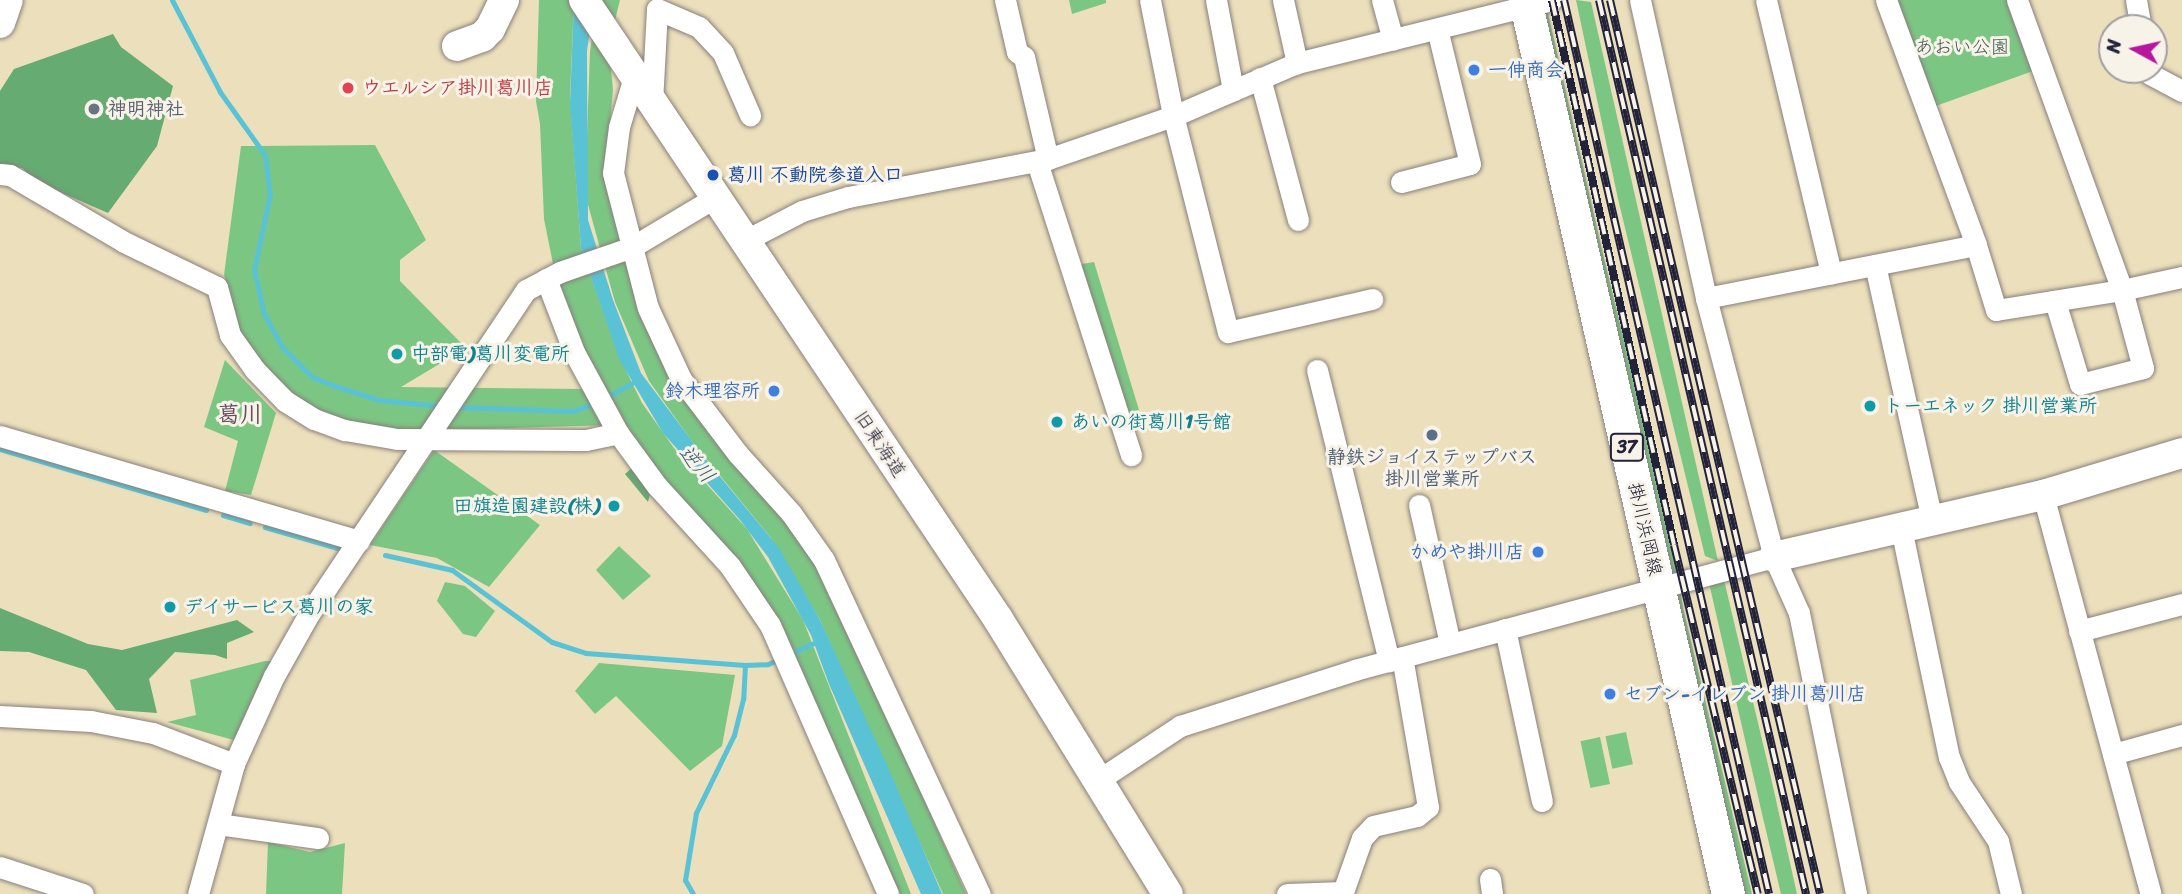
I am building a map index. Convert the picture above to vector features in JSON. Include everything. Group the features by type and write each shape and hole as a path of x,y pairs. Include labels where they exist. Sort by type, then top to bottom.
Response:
{"main road":[{"name":"掛川浜岡線","path":"1535,2 1659,588 1728,894"}],"street":[{"path":"0,23 8,0"},
{"path":"457,46 482,37 490,29 503,0"},
{"name":"旧東海道","path":"584,0 998,619 1168,894"},
{"path":"1005,0 1017,52 1024,57 1043,161 1131,455"},
{"path":"1150,0 1173,116 1228,332 1372,299"},
{"path":"1216,0 1233,90"},
{"path":"1283,0 1297,63"},
{"path":"1382,0 1393,40"},
{"path":"1640,0 1706,298 1774,558 1799,613 1856,894"},
{"path":"1766,0 1830,273"},
{"path":"1886,0 1976,245 1996,310 2122,290 2182,277"},
{"path":"2018,0 2122,290 2143,368 2080,384 2055,301"},
{"path":"744,241 802,211 848,197 1043,161 1173,116 1297,63 1535,2"},
{"path":"652,104 657,9 699,27 723,53 750,115"},
{"path":"1401,183 1470,164 1437,29"},
{"path":"627,65 613,173 627,249 648,308 681,379 738,454 791,513 824,560 980,894"},
{"path":"1259,78 1298,220"},
{"path":"0,174 10,175 124,242 217,287 230,335 255,370 285,401 314,419 345,430 397,439 586,440 618,433"},
{"path":"198,894 234,764 269,687 303,624 527,290 553,275 627,249 714,198"},
{"path":"1706,298 1976,245"},
{"path":"1875,265 1932,521"},
{"path":"553,275 561,321 594,391 618,433 657,486 730,566 755,599 778,642 786,666 888,894"},
{"path":"1287,894 1343,892 1362,838 1373,827 1417,816 1428,807 1395,659 1317,370"},
{"path":"0,436 359,541"},
{"path":"1097,781 1180,726 1395,659 1774,558 2043,495 2182,453"},
{"path":"2043,495 2151,894"},
{"path":"1419,505 1450,644"},
{"path":"1902,528 1949,757 1959,782 1998,841 2011,894"},
{"path":"2079,631 2182,604"},
{"path":"1505,629 1542,801"},
{"path":"0,716 91,721 153,733 234,764"},
{"path":"2113,754 2182,735"},
{"path":"218,824 318,838"},
{"path":"0,867 54,890 83,894"}],"green space":[{"path":"539,0 574,0 570,97 581,248 618,354 642,403 674,448 747,529 803,620 911,894 896,894 788,649 648,463 604,392 561,304 544,219 540,124 536,101"},
{"path":"598,0 620,0 610,40 605,8 613,90 605,178 640,316 689,407 807,535 966,894 943,894 819,618 771,538 691,440 649,381 615,302 585,194 590,51"},
{"path":"1069,0 1106,0 1106,3 1072,14"},
{"path":"1531,0 1545,0 1603,254 1666,510 1684,612 1752,894 1743,894"},
{"path":"1576,0 1591,2 1718,561 1705,556 1618,199"},
{"name":"あおい公園","path":"1895,0 2007,0 2033,71 1933,107"},
{"path":"113,34 121,47 173,86 157,146 108,213 39,183 22,168 0,165 0,91 14,69"},
{"path":"375,145 426,240 400,260 400,281 466,348 401,387 584,389 614,425 434,430 378,435 311,407 277,381 241,334 224,275 241,146"},
{"path":"1094,262 1139,410 1125,416 1076,265"},
{"path":"225,360 276,413 251,495 225,491 238,441 204,427"},
{"path":"434,450 540,525 489,587 437,558 370,545"},
{"path":"633,467 651,491 648,502 625,474"},
{"path":"619,546 651,576 623,600 596,570"},
{"path":"1724,580 1797,894 1781,894 1763,818 1709,583"},
{"path":"445,582 465,586 495,611 476,637 463,634 437,601"},
{"path":"0,608 88,644 122,650 237,620 254,632 227,643 227,659 215,655 175,652 149,679 157,713 116,710 86,670 29,652 0,651"},
{"path":"273,661 234,740 167,722 196,715 190,680"},
{"path":"599,663 735,675 722,746 690,771 616,696 595,714 575,691"},
{"path":"1626,732 1633,764 1612,769 1605,736"},
{"path":"1600,737 1610,784 1590,788 1580,741"},
{"path":"268,842 310,852 345,843 342,894 266,894"}],"water":[{"name":"逆川","path":"574,0 594,0 587,51 588,220 613,300 641,373 704,457 779,548 819,618 888,767 942,894 921,894 829,684 811,635 768,557 740,520 663,433 619,359 581,248 570,103"}],"waterway":[{"path":"172,0 220,92 265,155 270,194 254,270 264,314 283,348 312,377 335,386 379,400 441,406"},
{"path":"605,398 637,380"},
{"path":"454,407 572,411 597,403"},
{"path":"0,449 206,510"},
{"path":"223,515 250,523"},
{"path":"265,527 344,550"},
{"path":"385,555 452,570 552,642 586,653 745,665 743,699 734,735 696,813 685,880 693,894"},
{"path":"788,655 820,640"},
{"path":"745,665 768,664 779,659"}],"railway":[{"path":"1552,0 1674,545 1758,894"},
{"path":"1564,0 1769,894"},
{"path":"1599,0 1806,894"},
{"path":"1610,0 1820,894"}],"place":[{"name":"一伸商会","path":"1474,70"},
{"name":"ウエルシア掛川葛川店","path":"348,88"},
{"name":"神明神社","path":"94,109"},
{"name":"葛川 不動院参道入口","path":"713,175"},
{"name":"中部電)葛川変電所","path":"397,354"},
{"name":"鈴木理容所","path":"774,391"},
{"name":"トーエネック 掛川営業所","path":"1870,406"},
{"name":"あいの街葛川1号館","path":"1057,422"},
{"name":"静鉄ジョイステップバス 掛川営業所","path":"1432,435"},
{"name":"田旗造園建設(株)","path":"614,506"},
{"name":"かめや掛川店","path":"1538,552"},
{"name":"デイサービス葛川の家","path":"170,607"},
{"name":"セブン-イレブン 掛川葛川店","path":"1610,694"}],"district":[{"name":"葛川","path":"240,415"}]}
